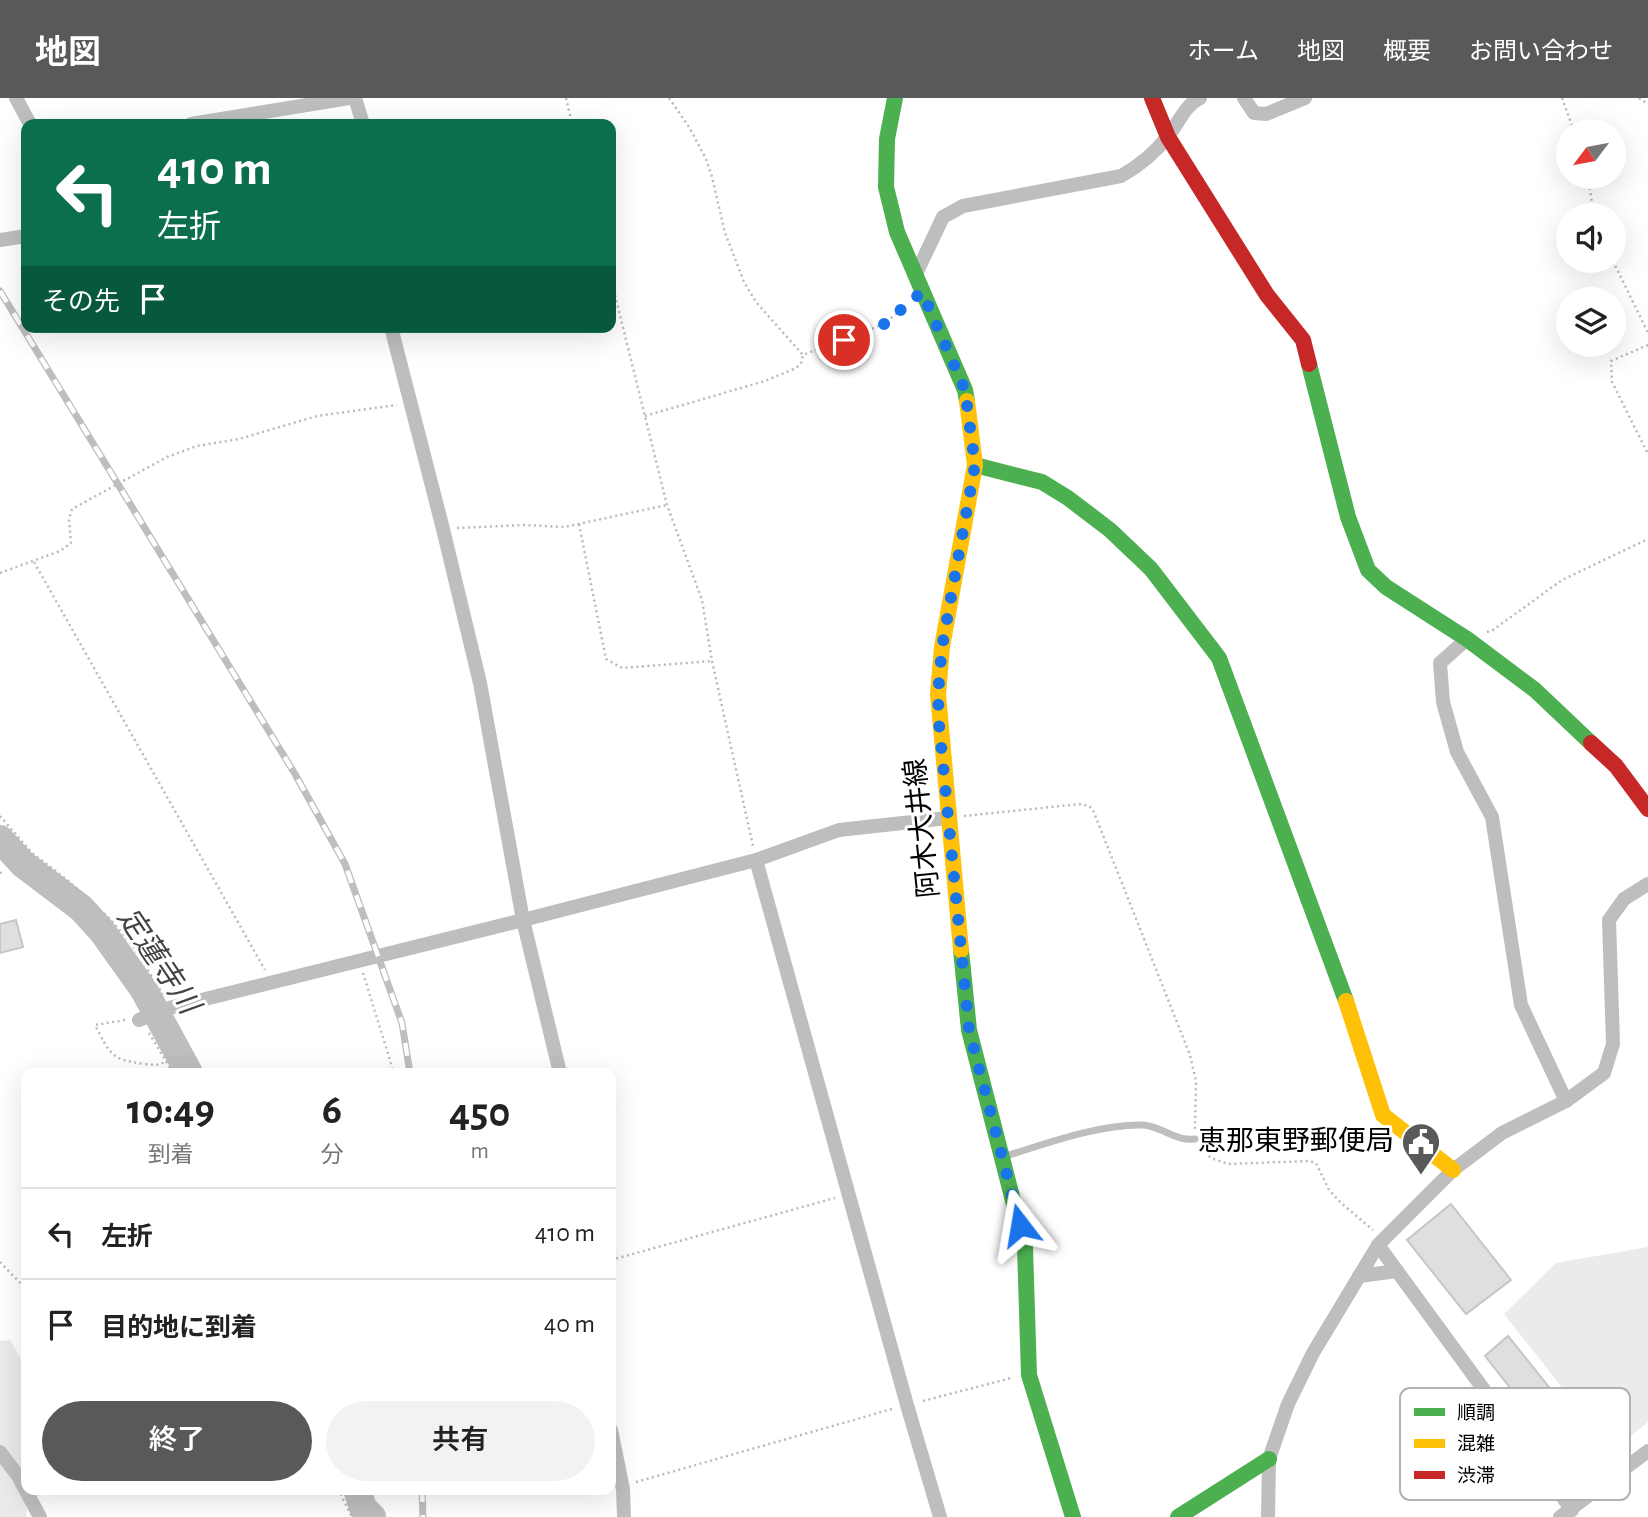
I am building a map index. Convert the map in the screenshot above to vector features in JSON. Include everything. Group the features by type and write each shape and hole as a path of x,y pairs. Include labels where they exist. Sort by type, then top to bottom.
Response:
{"street":[{"path":"16,98 27,119"},
{"path":"221,119 349,98"},
{"path":"355,98 361,119"},
{"name":"阿木大井線","path":"895,98 887,139 886,187 897,232 965,390 975,465 940,665 939,724 969,1030 1026,1247 1029,1375 1073,1517"},
{"path":"1152,98 1168,137 1267,295 1303,340 1348,517 1368,570 1386,587 1467,639 1535,690 1616,766 1648,810"},
{"path":"915,276 943,217 963,206 1121,176 1140,165 1168,137 1191,102 1200,98"},
{"path":"1244,98 1254,113 1266,114 1304,98"},
{"path":"0,240 21,237"},
{"path":"392,333 480,683 523,920 559,1068"},
{"path":"975,465 1042,482 1110,530 1151,569 1219,659 1350,1011 1383,1115 1453,1170"},
{"path":"1467,639 1440,663 1443,702 1457,752 1492,817 1521,1005 1566,1101"},
{"path":"139,1020 168,1008 756,860 839,830 948,818"},
{"path":"756,860 940,1517"},
{"path":"1268,1517 1269,1460 1289,1404 1308,1363 1381,1242 1453,1170 1502,1133 1566,1101 1604,1073 1613,1044 1609,920 1624,899 1648,884"},
{"path":"1381,1242 1397,1270 1479,1388"},
{"path":"1359,1276 1397,1270"},
{"path":"1630,1465 1648,1451"},
{"path":"0,1452 21,1482"},
{"path":"616,1453 623,1486 624,1517"},
{"path":"1178,1517 1269,1460"},
{"path":"28,1495 40,1517"},
{"path":"1566,1514 1584,1500"}],"lane":[{"path":"1003,1157 1074,1135 1130,1126 1156,1127 1181,1138 1195,1139"}],"path":[{"path":"566,98 571,119"},
{"path":"669,98 706,159 725,233 744,282 756,302 803,355"},
{"path":"1562,98 1570,119"},
{"path":"1639,98 1648,104"},
{"path":"1619,273 1648,332"},
{"path":"803,355 884,324 922,292"},
{"path":"616,299 667,505 702,600 712,661 756,860"},
{"path":"1648,345 1611,361 1612,382 1648,453"},
{"path":"645,416 765,381 796,368 803,355"},
{"path":"0,573 34,562 71,543 69,519 72,509 167,457 197,446 239,439 317,416 410,403"},
{"path":"444,531 466,526 564,527 667,505"},
{"path":"579,524 606,659 622,668 712,661"},
{"path":"1467,639 1493,630 1562,580 1648,539"},
{"path":"34,562 272,982"},
{"path":"948,818 1080,804 1093,810 1190,1055 1196,1080 1195,1139 1204,1152 1219,1162 1228,1164 1316,1163 1329,1190 1381,1242"},
{"path":"0,816 32,853 111,919 132,946 168,1008"},
{"path":"359,960 392,1068"},
{"path":"166,1062 160,1066 124,1063 107,1049 95,1025 129,1019 139,1020 166,1062 170,1068"},
{"path":"616,1259 848,1195"},
{"path":"0,1262 21,1284"},
{"path":"623,1486 907,1405 1029,1375"},
{"path":"341,1495 352,1517"}],"shaded area":[{"path":"1648,1247 1648,1422 1630,1436 1630,1388 1562,1388 1504,1314 1556,1263"},
{"path":"10,1340 21,1359 21,1495 40,1495 29,1500 26,1517 0,1517 0,1341"}],"building":[{"path":"16,920 23,947 0,953 0,924"},
{"path":"1451,1204 1511,1280 1466,1314 1407,1240"},
{"path":"1508,1336 1550,1388 1510,1388 1485,1356"}],"waterway":[{"name":"定蓮寺川","path":"0,839 23,864 81,908 102,931 144,990 186,1068"},
{"name":"定蓮寺川","path":"359,1495 363,1508 372,1517"}],"railway":[{"path":"0,291 21,325"},
{"path":"26,333 295,774 345,864 402,1023 409,1068"},
{"path":"422,1495 423,1517"}],"traffic: fast":[{"path":"895,98 887,139 886,187 897,232 965,390 967,401"},
{"path":"1309,364 1348,517 1368,570 1386,587 1467,639 1535,690 1591,743"},
{"path":"975,465 1042,482 1110,530 1151,569 1219,658 1346,1001"},
{"path":"961,950 969,1030 1025,1247 1029,1375 1073,1517"},
{"path":"1178,1517 1269,1459"}],"traffic: slow":[{"path":"961,950 938,694 942,647 975,465 967,401"},
{"path":"1346,1001 1383,1115 1453,1170"}],"traffic: jam":[{"path":"1152,98 1168,137 1267,295 1303,340 1309,364"},
{"path":"1591,743 1616,766 1648,809"}],"place":[{"name":"恵那東野郵便局","path":"1421,1176"}],"route":[{"path":"844,340 884,324 922,292 965,390 975,465 942,647 938,694 939,724 969,1030 1020,1225"}]}
